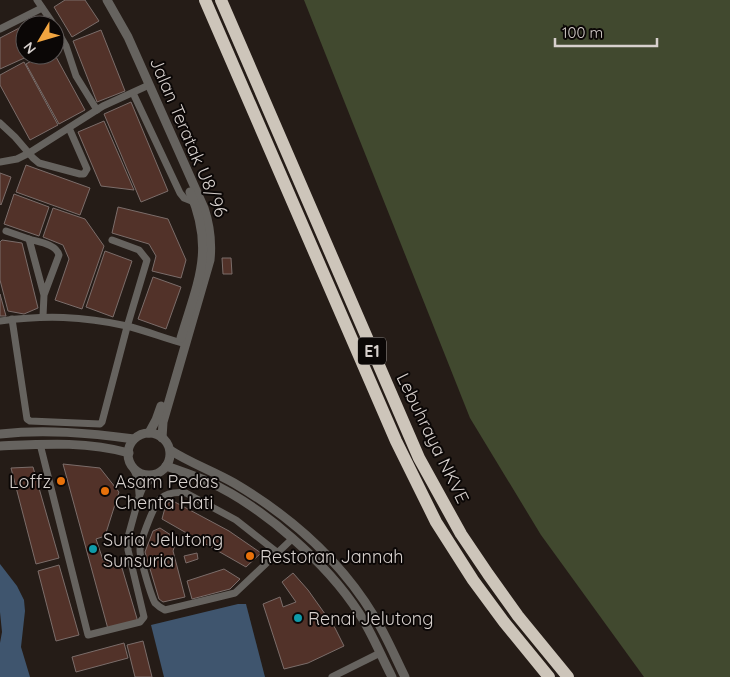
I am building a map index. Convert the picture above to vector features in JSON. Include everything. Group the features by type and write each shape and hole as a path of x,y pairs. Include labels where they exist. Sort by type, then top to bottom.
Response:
{"highway":[{"name":"Lebuhraya NKVE","path":"205,0 396,441 436,522 504,622 549,677"},
{"name":"Lebuhraya NKVE","path":"220,0 402,420 435,488 461,534 488,574 518,616 568,677"}],"street":[{"path":"36,0 47,15"},
{"name":"Jalan Teratak U8/96","path":"101,0 125,42 204,208 212,247 210,260 183,343 158,415 149,433"},
{"name":"Jalan Teratak U8/96","path":"107,0 128,36 194,202 203,230 203,259 162,422 162,438"},
{"path":"0,29 42,8"},
{"path":"65,45 79,82 97,110"},
{"path":"0,162 17,159 29,153 97,110 147,87"},
{"path":"134,92 180,193 184,198 194,202"},
{"path":"0,123 39,162 84,174 87,169 69,128"},
{"path":"6,232 54,247 58,252 59,255 44,295"},
{"path":"29,239 44,295 43,316"},
{"path":"12,319 27,419 30,421 98,425 102,422 147,260 139,250 112,240"},
{"path":"0,321 43,316 90,319 183,343"},
{"path":"0,434 18,432 80,432 134,439"},
{"path":"139,497 140,486 129,453 131,444 134,439 144,434 154,433 162,438 170,450 191,463 233,482 258,499 303,532 328,556 352,583 374,616 405,677"},
{"path":"40,444 88,635 143,620 144,617 128,550 128,537 143,487 164,468 169,461 170,450"},
{"path":"0,446 80,444 129,453"},
{"path":"132,466 143,473 156,474 164,468"},
{"path":"164,468 210,483 238,498 266,517 292,539 322,567 358,611 392,677"},
{"path":"278,553 236,520 186,493 180,492 161,499 141,540 140,550 153,597 157,605 165,610 235,592 278,553 292,539"},
{"path":"128,537 141,540"},
{"path":"332,677 380,653"}],"green space":[{"path":"304,0 730,0 730,677 644,677 541,535 470,418"}],"water":[{"path":"0,564 17,586 24,600 25,611 21,647 30,677 0,677 0,643 2,632"},
{"path":"238,604 246,604 265,677 164,677 151,625"}],"building":[{"path":"65,0 85,0 99,21 72,37 65,25 65,15 59,15 54,7"},
{"path":"15,30 15,62 0,69 0,38"},
{"path":"101,30 125,91 97,102 73,41"},
{"path":"18,65 26,65 58,125 30,140 0,85 0,75"},
{"path":"27,65 60,65 85,110 59,124"},
{"path":"131,102 168,191 141,202 104,114"},
{"path":"104,121 134,190 101,186 78,132"},
{"path":"26,165 90,188 80,215 16,192"},
{"path":"0,173 11,177 1,205 0,204"},
{"path":"14,194 49,207 39,236 4,224"},
{"path":"118,207 168,219 186,260 181,278 152,271 156,256 149,244 112,233"},
{"path":"53,208 85,219 104,246 82,309 55,300 69,259 63,245 43,237"},
{"path":"2,240 22,243 38,308 24,314 8,311 0,280 0,242"},
{"path":"105,251 132,261 113,317 86,307"},
{"path":"222,258 231,258 232,274 223,274"},
{"path":"153,277 181,287 166,329 138,319"},
{"path":"0,294 6,316 0,316"},
{"name":"Suria Jelutong Sunsuria","path":"63,464 100,468 119,492 105,536 96,539 103,560 122,568 138,622 108,629"},
{"path":"33,467 59,558 36,564 11,468"},
{"path":"173,501 229,531 261,553 246,567 162,519 166,504"},
{"path":"160,528 177,539 173,551 185,597 163,602 159,599 145,552 153,531"},
{"path":"197,553 198,559 186,563 184,556"},
{"path":"59,565 79,635 56,641 38,571"},
{"path":"224,569 240,579 230,589 192,599 187,581"},
{"name":"Renai Jelutong","path":"293,573 308,590 335,628 344,646 308,663 284,669 263,604 280,597 283,607 296,602 282,582"},
{"path":"143,641 152,677 135,677 127,645"},
{"path":"124,643 128,658 76,672 72,657"}],"place":[{"name":"Loffz","path":"61,481"},
{"name":"Asam Pedas Chenta Hati","path":"105,491"},
{"name":"Suria Jelutong Sunsuria","path":"93,549"},
{"name":"Restoran Jannah","path":"250,556"},
{"name":"Renai Jelutong","path":"298,618"}]}
